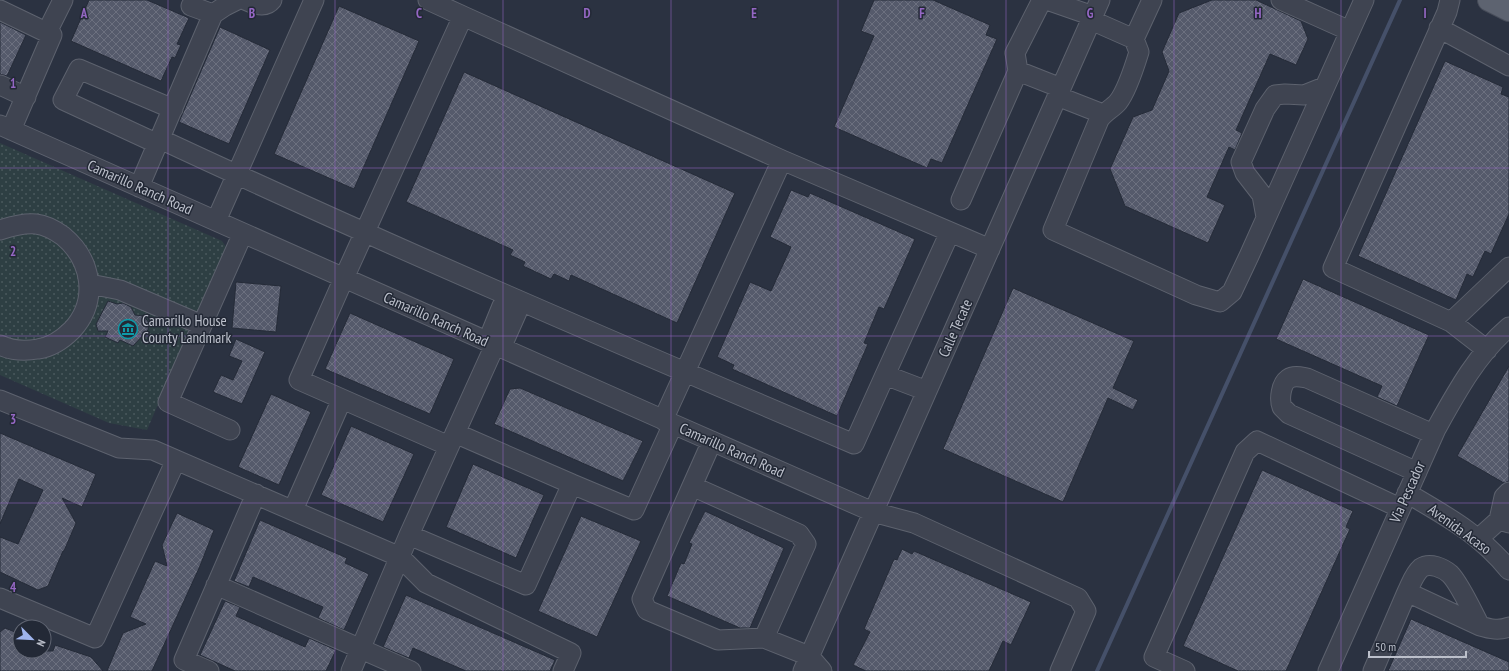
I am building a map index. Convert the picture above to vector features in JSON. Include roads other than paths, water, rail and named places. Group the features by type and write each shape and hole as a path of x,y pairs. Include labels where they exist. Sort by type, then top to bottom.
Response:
{"main road":[{"path":"1489,0 1509,10"}],"street":[{"path":"47,32 63,0"},
{"path":"139,187 213,14 237,0"},
{"path":"245,0 255,4 264,5 270,3 272,0"},
{"path":"216,221 314,0"},
{"path":"428,0 782,160 990,249"},
{"path":"961,200 1018,71 1016,53 1042,0"},
{"path":"1047,0 1094,12 1134,40 1140,52 1130,78 1118,102 1103,114 1099,120 1053,230 1196,295 1220,302 1232,292 1364,0"},
{"path":"1134,40 1152,0"},
{"path":"1281,0 1350,31"},
{"path":"1450,0 1333,268 1451,322 1487,350"},
{"path":"191,6 213,14"},
{"path":"0,10 52,35 26,98 6,128"},
{"name":"Calle Tecate","path":"806,664 1094,12"},
{"path":"463,16 299,380 342,399 572,484 634,510 668,422 685,372 782,160"},
{"path":"1439,28 1509,66"},
{"path":"173,109 79,68 63,100 237,175 515,299 854,444 950,232"},
{"path":"1018,71 1103,114"},
{"path":"0,85 26,98"},
{"path":"1266,217 1262,195 1245,173 1241,162 1265,109 1275,96 1286,94 1304,95 1324,87"},
{"name":"Camarillo Ranch Road","path":"6,128 873,512 914,523 1078,598 1086,611 1060,671"},
{"path":"0,230 16,224 37,224 57,231 74,245 85,263 90,284 87,304 78,323 64,338 46,348 26,351 5,348 0,345"},
{"path":"230,430 168,402 243,233"},
{"path":"1451,322 1509,267"},
{"path":"90,284 120,290 202,325"},
{"path":"351,671 409,535 495,345 491,333 502,306 515,299"},
{"name":"Via Pescador","path":"1328,671 1433,434 1448,406 1472,368 1509,327"},
{"path":"885,375 927,391"},
{"path":"1417,472 1289,414 1283,408 1280,398 1282,387 1288,379 1298,376 1307,378 1433,434"},
{"path":"293,510 342,399"},
{"path":"0,400 119,448 153,450 400,557 426,583 571,653 563,671"},
{"path":"712,441 642,599 647,610 718,640 764,638 806,664 822,671"},
{"name":"Avenida Acaso","path":"1186,671 1154,657 1245,452 1257,441 1447,516 1479,538 1509,570"},
{"path":"0,598 96,638 176,460"},
{"path":"409,535 526,585 572,484"},
{"path":"692,486 799,534 806,544 764,638"},
{"path":"1479,538 1504,522 1504,497 1509,492"},
{"path":"209,671 184,660 256,494"},
{"path":"1373,671 1407,592 1416,574 1422,567 1430,565 1439,567 1450,574 1480,626"},
{"path":"216,585 411,671"},
{"path":"1407,592 1480,626 1491,629 1504,629 1509,627"}],"waterway":[{"path":"1097,671 1400,0"}],"place":[{"name":"Camarillo House County Landmark","path":"128,329"}]}
